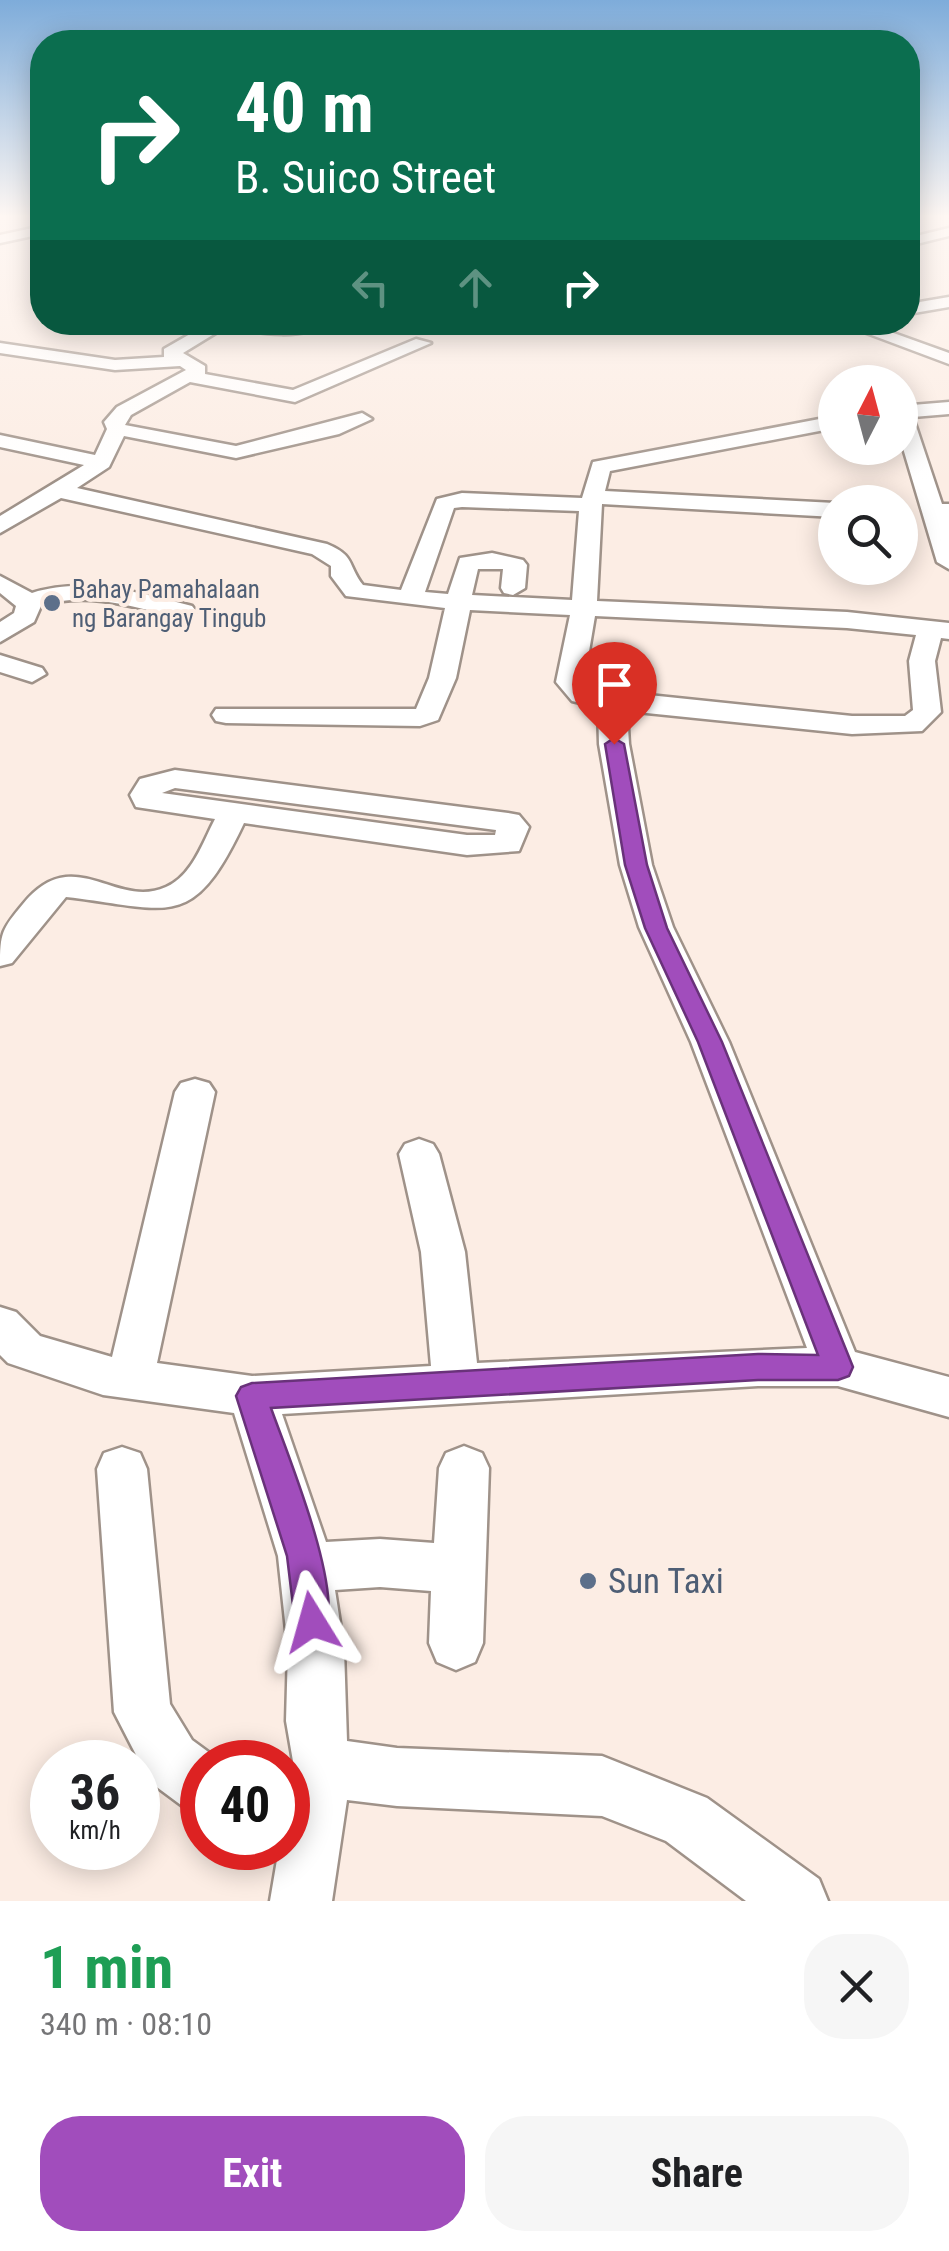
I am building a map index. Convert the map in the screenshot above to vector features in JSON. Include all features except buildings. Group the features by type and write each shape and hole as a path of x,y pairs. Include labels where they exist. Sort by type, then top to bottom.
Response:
{"street":[{"path":"185,369 170,352 198,335"},
{"path":"882,335 949,359"},
{"path":"0,348 114,365 185,369 295,396 422,343"},
{"path":"13,367 40,354"},
{"path":"0,525 102,464 117,429 114,422 185,369"},
{"path":"918,411 949,408"},
{"path":"117,429 236,452 318,434 362,419"},
{"path":"57,490 248,531 336,556 343,576 356,591 456,602 584,608 847,620 940,631 922,661 927,712 912,725 852,725 612,702 582,696 570,682 584,608 592,501 600,466 818,425"},
{"path":"0,441 102,464"},
{"path":"918,464 949,562"},
{"path":"410,598 444,504 462,500 818,509"},
{"path":"226,716 410,720 428,714 438,694 468,562 515,565 513,588"},
{"path":"0,583 27,602"},
{"path":"27,602 53,591 84,591 183,610"},
{"path":"0,634 25,618 27,602"},
{"path":"0,663 32,674"},
{"path":"612,702 614,744 636,865 656,928 710,1042 838,1367"},
{"path":"158,780 175,780 454,812 508,822 512,827 508,844 467,846 234,814 156,804 145,795 158,780"},
{"path":"0,955 50,892 61,886 156,900 173,898 188,889 234,814"},
{"path":"130,1378 195,1092"},
{"path":"419,1154 443,1252 456,1385"},
{"path":"0,1325 24,1350 102,1374 252,1396 758,1367 838,1367 949,1397"},
{"path":"252,1396 305,1568 316,1649 310,1783"},
{"path":"456,1643 464,1468"},
{"path":"122,1469 142,1712 171,1760 180,1767"},
{"path":"305,1568 380,1563 459,1568"},
{"path":"310,1796 397,1778 602,1786 686,1819 797,1901"},
{"path":"301,1901 303,1870"}],"place":[{"name":"Bahay Pamahalaan ng Barangay Tingub","path":"52,603"},
{"name":"Sun Taxi","path":"588,1581"}],"route":[{"path":"312,1622 304,1556 252,1396 758,1367 838,1367 710,1042 656,928 636,865 614,744"}]}
